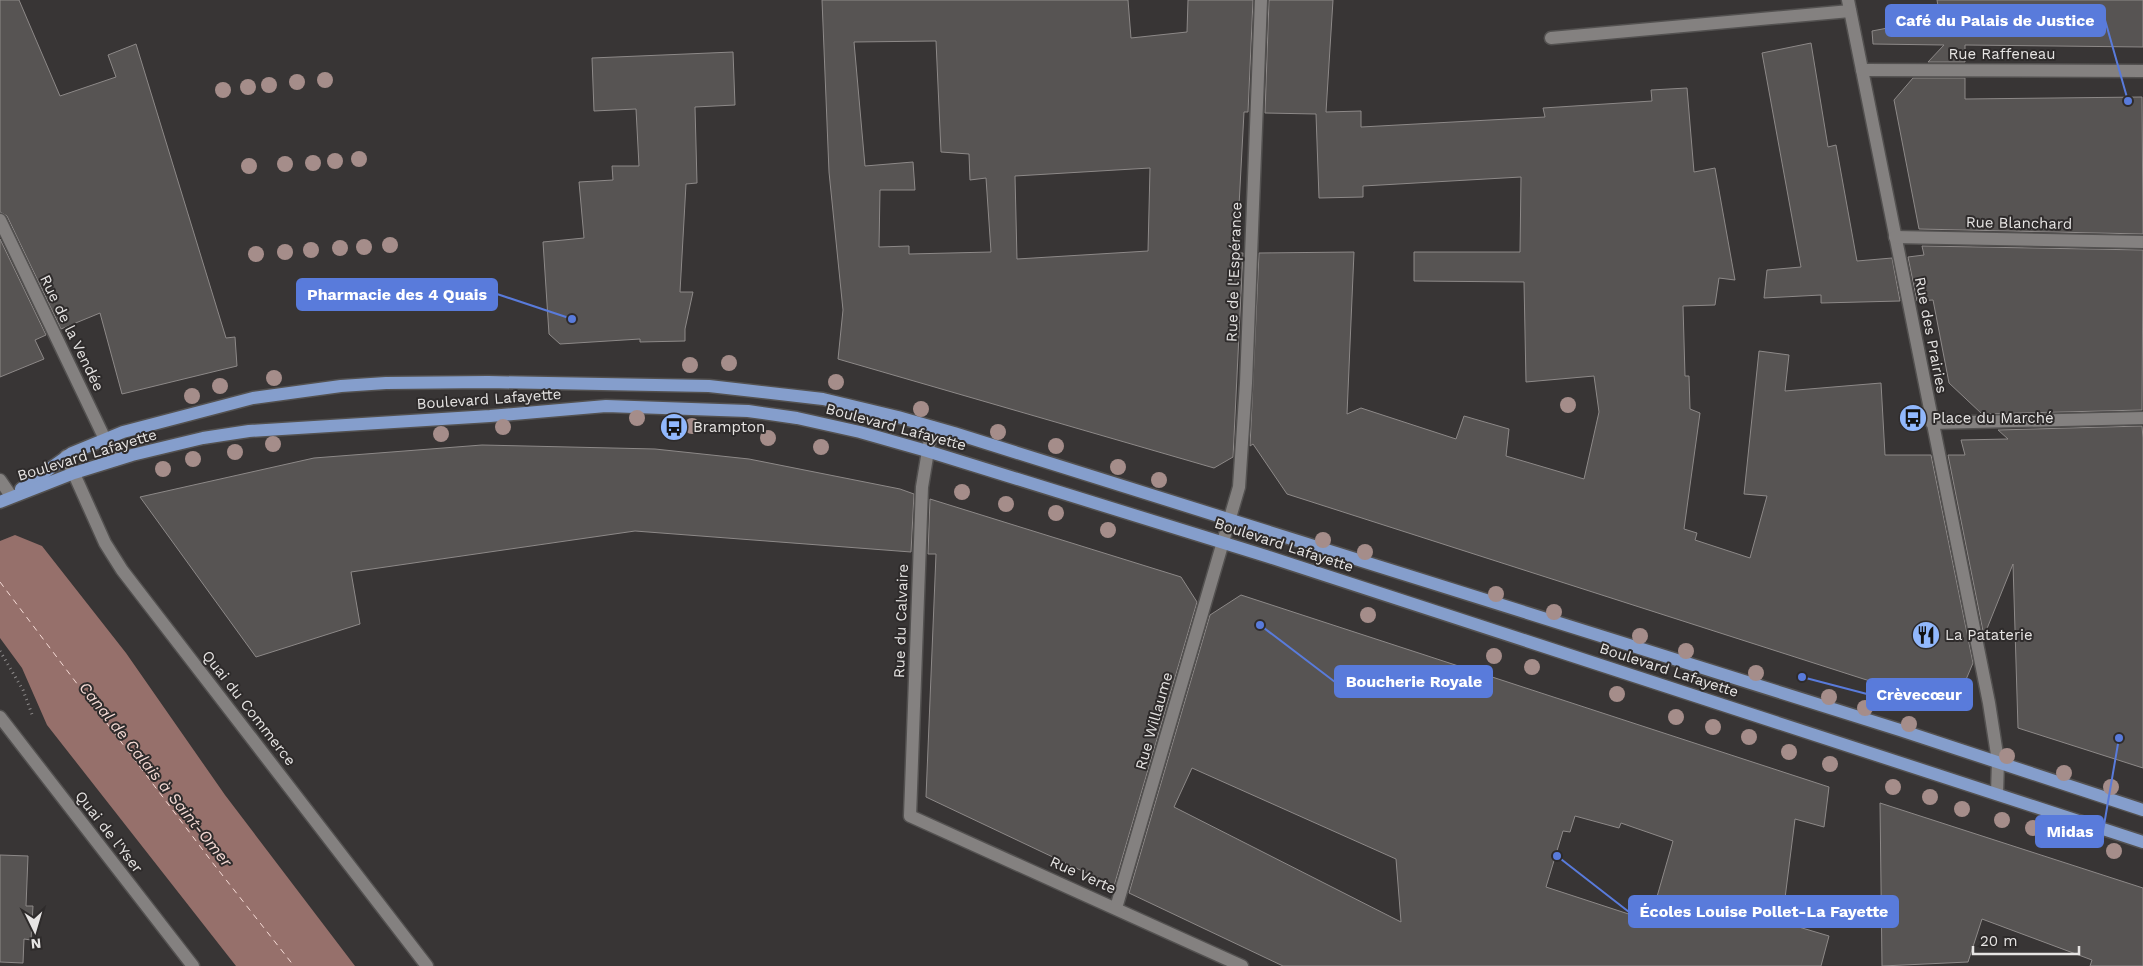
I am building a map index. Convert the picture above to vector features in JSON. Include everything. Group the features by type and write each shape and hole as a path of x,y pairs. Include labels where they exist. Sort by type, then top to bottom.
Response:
{"main road":[{"name":"Boulevard Lafayette","path":"5,499 66,456 104,439 253,398 340,386 468,382 672,384 790,394 847,404 932,427 1998,761 2143,810"},
{"name":"Boulevard Lafayette","path":"5,499 114,460 184,442 249,431 490,416 606,406 715,410 779,415 860,432 927,451 1223,543 2143,842"}],"street":[{"name":"Rue de l'Espérance","path":"1223,543 1239,488 1242,462 1261,0"},
{"path":"1551,38 1849,5"},
{"name":"Rue des Prairies","path":"1849,5 1987,694 1998,761 1997,794"},
{"name":"Rue Raffeneau","path":"1862,70 2143,71"},
{"name":"Rue de la Vendée","path":"0,220 114,460"},
{"name":"Rue Blanchard","path":"1895,237 2143,242"},
{"path":"1932,423 2143,418"},
{"name":"Rue du Calvaire","path":"910,816 922,487 932,427"},
{"name":"Quai du Commerce","path":"66,456 105,544 122,570 427,966"},
{"path":"0,480 5,499"},
{"name":"Rue Willaume","path":"1116,908 1223,543"},
{"name":"Quai de l'Yser","path":"0,717 193,966"},
{"name":"Rue Verte","path":"910,816 1242,966"}],"water":[{"name":"Canal de Calais à Saint-Omer","path":"15,535 42,546 126,653 225,795 355,966 236,966 47,725 22,668 0,638 0,541"}],"building":[{"path":"0,0 19,0 60,96 116,77 108,55 136,44 226,338 235,337 237,366 122,394 100,313 61,329 7,216 0,212"},
{"path":"822,0 1128,0 1131,38 1187,32 1188,0 1253,0 1248,112 1244,112 1239,206 1237,253 1243,253 1233,457 1214,468 838,359 843,310 829,172","holes":["936,41 941,152 969,154 970,180 986,178 991,252 909,254 909,246 879,247 880,190 915,190 913,162 865,166 854,42","1150,168 1148,251 1017,259 1015,176"]},
{"path":"1269,0 1333,0 1326,112 1361,111 1361,127 1545,117 1543,108 1652,101 1651,90 1687,88 1694,172 1715,168 1735,280 1719,278 1715,305 1683,306 1685,376 1689,376 1690,409 1700,413 1684,529 1697,533 1695,540 1750,558 1767,496 1744,494 1759,351 1789,355 1785,391 1881,383 1885,455 1931,455 1973,663 1954,708 1287,494 1253,444 1250,446 1259,253 1354,252 1347,414 1361,408 1456,439 1464,416 1509,429 1506,456 1584,479 1599,412 1594,376 1526,382 1524,282 1414,281 1414,252 1520,252 1521,177 1363,186 1363,197 1319,198 1316,114 1265,113"},
{"path":"1937,0 2143,0 2143,47 1965,45 1965,62 1928,62 1944,45 1873,44 1872,31 1940,18"},
{"path":"1811,43 1828,147 1836,145 1857,261 1892,258 1900,301 1821,303 1821,295 1764,298 1767,270 1801,267 1762,53"},
{"path":"733,52 735,105 695,107 697,183 686,184 680,292 693,292 685,329 685,341 640,342 640,339 560,344 549,334 543,242 584,238 579,182 613,180 612,166 639,166 636,109 594,111 592,58"},
{"path":"1913,78 1965,78 1965,99 2142,97 2143,234 1919,229 1894,100"},
{"path":"0,239 46,335 35,340 44,359 0,377"},
{"path":"1922,246 2143,250 2142,410 1982,414 1949,383 1933,300 1917,301 1908,257 1924,255"},
{"path":"2142,426 2143,768 2018,728 2013,564 1984,636 1948,455 1965,455 1961,440 2008,439 1998,430"},
{"path":"482,445 655,449 749,459 900,489 914,494 911,552 635,531 351,572 360,624 256,657 140,497 314,458"},
{"path":"930,499 1181,577 1197,602 1114,886 926,797 936,554 928,554"},
{"path":"1241,595 1829,787 1824,827 1795,819 1782,922 1829,936 1821,966 1283,966 1129,893 1210,615","holes":["1192,768 1396,859 1401,922 1174,807","1575,816 1619,828 1621,823 1673,841 1650,921 1546,887 1563,831 1570,832"]},
{"path":"1880,803 2143,888 2143,966 2090,966 2092,960 1982,919 1968,962 1882,966"},
{"path":"0,855 28,856 26,906 33,906 31,940 24,939 23,963 0,962"}],"ferry route":[{"path":"0,582 212,862 294,966"}],"place":[{"name":"Café du Palais de Justice","path":"2128,101"},
{"name":"Pharmacie des 4 Quais","path":"572,319"},
{"name":"Place du Marché","path":"1913,418"},
{"name":"Brampton","path":"674,427"},
{"name":"Boucherie Royale","path":"1260,625"},
{"name":"La Pataterie","path":"1926,635"},
{"name":"Crèvecœur","path":"1802,677"},
{"name":"Midas","path":"2119,738"},
{"name":"Écoles Louise Pollet-La Fayette","path":"1557,856"}]}
